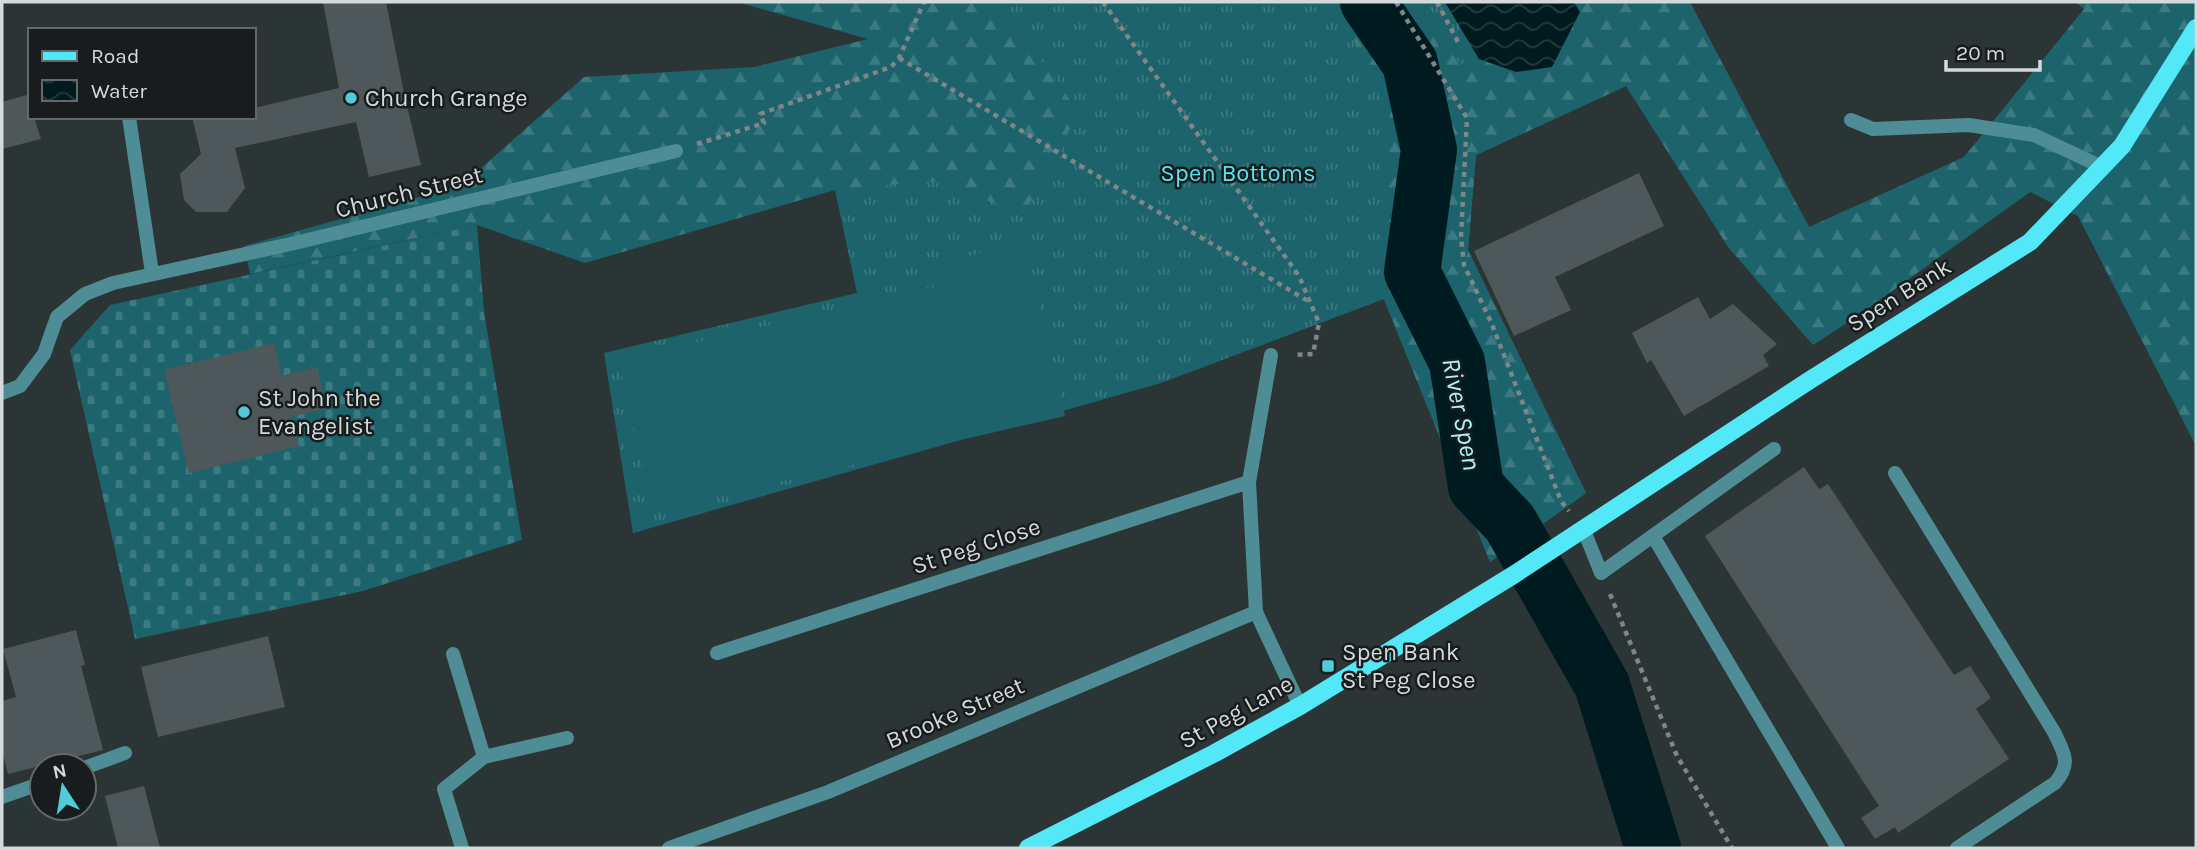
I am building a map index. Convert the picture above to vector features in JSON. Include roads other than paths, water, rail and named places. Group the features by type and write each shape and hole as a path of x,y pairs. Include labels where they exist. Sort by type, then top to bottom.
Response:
{"main road":[{"name":"Spen Bank","path":"1567,539 1870,341 2029,242 2122,145 2196,28"},
{"name":"St Peg Lane","path":"1028,848 1300,706 1567,539"}],"street":[{"path":"129,119 152,273"},
{"path":"1851,120 1873,129 1969,125 2034,135 2102,167"},
{"name":"Church Street","path":"2,393 20,386 44,354 57,317 85,294 113,283 296,243 676,151"},
{"path":"1271,355 1249,482 1256,612 1300,706"},
{"path":"1583,528 1601,572 1774,449"},
{"path":"1895,473 2054,732 2066,762 2063,774 2055,783 1957,848"},
{"name":"St Peg Close","path":"717,653 1249,482"},
{"path":"1653,536 1838,848"},
{"name":"Brooke Street","path":"677,847 828,792 1256,612"},
{"path":"453,654 484,757"},
{"path":"462,848 444,789 484,757 567,738"},
{"path":"98,763 125,753"},
{"path":"2,797 28,788"}],"water":[{"path":"1445,2 1574,2 1580,12 1552,67 1516,72 1479,59"}],"waterway":[{"name":"River Spen","path":"1368,2 1410,63 1429,150 1412,272 1457,362 1476,487 1510,523 1602,685 1653,848"}],"place":[{"name":"Church Grange","path":"351,98"},
{"name":"St John the Evangelist","path":"244,412"},
{"name":"Spen Bank St Peg Close","path":"1328,666"}],"park label":[{"name":"Spen Bottoms","path":"1238,173"}]}
